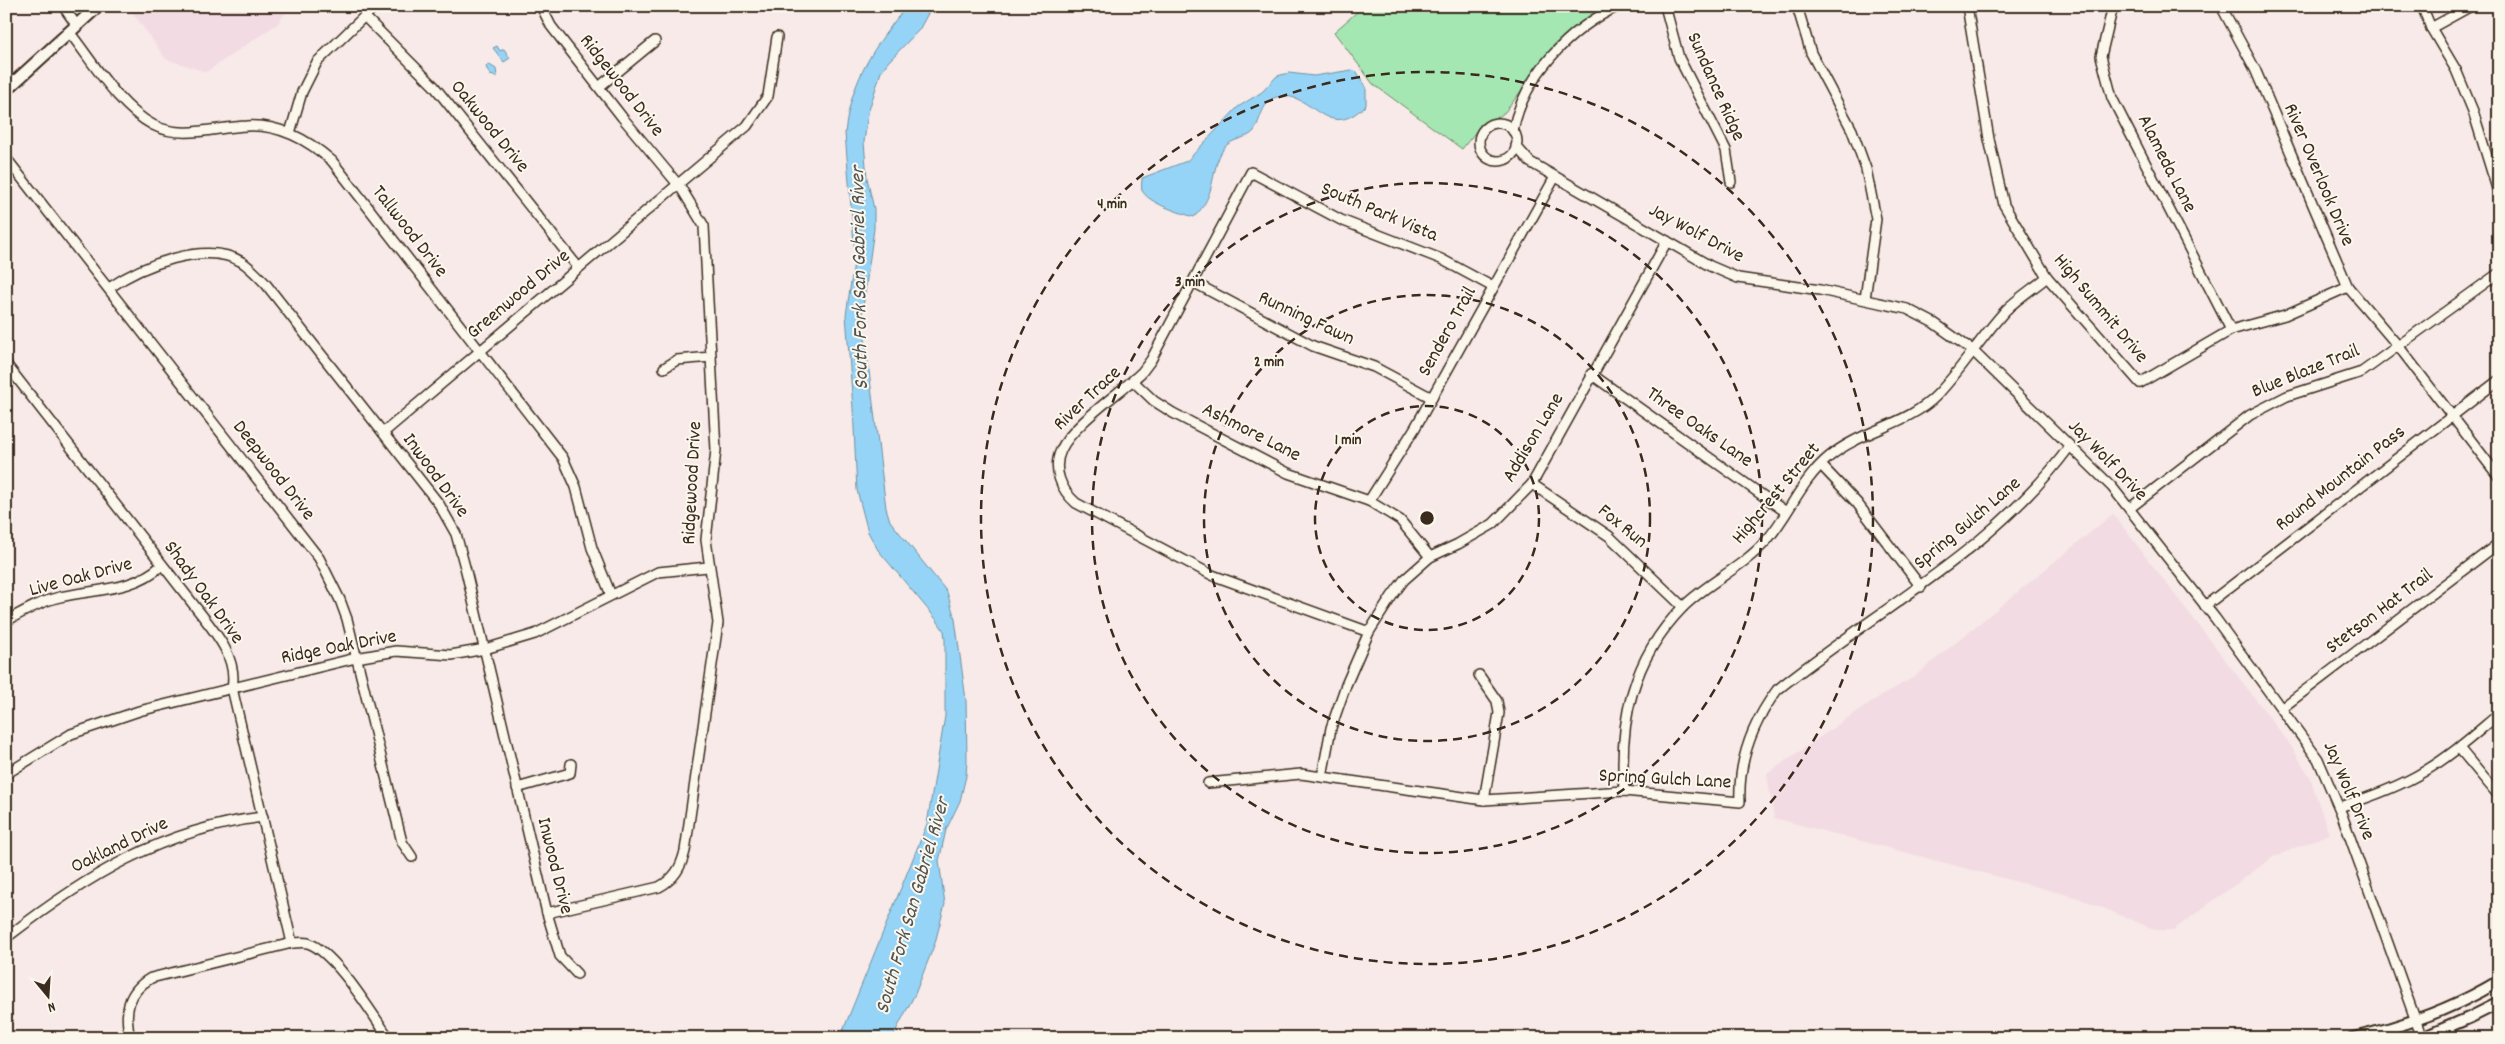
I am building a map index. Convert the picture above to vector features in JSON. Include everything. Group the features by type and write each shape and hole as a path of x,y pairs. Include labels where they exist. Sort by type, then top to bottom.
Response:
{"main road":[{"path":"6,90 98,6"}],"street":[{"name":"Tallwood Drive","path":"63,6 73,29 129,108 154,126 181,132 248,126 272,128 290,133 306,141 336,166 479,352 548,437 570,472 592,548 610,595"},
{"path":"290,133 302,92 317,62 375,6"},
{"name":"Ridgewood Drive","path":"541,6 551,26 598,87 678,184 704,226 716,450 706,540 708,567 716,598 716,643 685,851 680,868 668,882 659,887 547,913"},
{"path":"1517,110 1498,123 1487,126 1483,130 1480,147 1486,157 1491,160 1508,158 1516,146 1513,130 1517,110 1522,99 1566,40 1620,6"},
{"name":"Sundance Ridge","path":"1665,6 1679,58 1726,150 1732,182"},
{"path":"1797,6 1811,53 1852,130 1866,169 1876,219 1865,299"},
{"name":"High Summit Drive","path":"1968,6 1989,139 2004,205 2047,277 2140,384 2231,330 2285,315 2348,287"},
{"name":"Alameda Lane","path":"2113,6 2101,56 2112,98 2231,330"},
{"name":"River Overlook Drive","path":"2221,6 2255,69 2348,287 2399,347 2499,477"},
{"path":"2422,6 2431,28 2456,70 2473,111 2499,195"},
{"path":"2431,28 2471,6"},
{"name":"Oakwood Drive","path":"365,17 434,86 578,268"},
{"name":"Greenwood Drive","path":"383,433 747,126 768,96 777,37"},
{"path":"598,87 654,41"},
{"path":"1498,123 1513,130"},
{"name":"Jay Wolf Drive","path":"1516,146 1530,162 1555,177 1710,266 1738,278 1820,290 1865,299 1907,309 1934,323 1972,350 2112,487 2205,606 2318,758 2339,807 2422,1038"},
{"name":"Deepwood Drive","path":"6,158 319,558 340,600 402,842 412,857"},
{"name":"Jay Wolf Drive","path":"1508,158 1530,162"},
{"name":"River Trace","path":"1251,172 1151,360 1133,381 1080,427 1062,447 1058,468 1062,486 1076,503 1212,575 1369,632"},
{"name":"South Park Vista","path":"1251,172 1341,220 1441,259 1493,287"},
{"name":"Sendero Trail","path":"1369,501 1432,398 1555,177"},
{"name":"Addison Lane","path":"1322,777 1331,728 1346,684 1369,632 1404,580 1430,557 1493,524 1532,484 1667,241"},
{"name":"Inwood Drive","path":"109,288 142,268 168,259 210,255 225,256 242,262 265,283 439,504 450,522 466,570 547,913 560,956 578,974"},
{"name":"Blue Blaze Trail","path":"2130,508 2250,415 2287,396 2362,372 2499,273"},
{"name":"Highcrest Street","path":"1624,791 1622,755 1628,705 1652,649 1683,607 1750,556 1765,541 1799,491 1821,465 1851,442 1919,409 1936,396 2007,309 2047,277"},
{"name":"Running Fawn","path":"1193,282 1313,346 1374,367 1432,398"},
{"path":"664,368 677,360 711,357"},
{"name":"Shady Oak Drive","path":"6,364 217,636 229,657 235,675 232,688 292,944"},
{"name":"Three Oaks Lane","path":"1592,374 1786,512"},
{"name":"Round Mountain Pass","path":"2205,606 2499,380"},
{"name":"Ashmore Lane","path":"1133,381 1154,401 1173,413 1288,473 1369,501 1400,520 1430,557"},
{"name":"Spring Gulch Lane","path":"1208,784 1280,775 1322,777 1484,800 1624,791 1740,802 1739,784 1750,735 1762,710 1777,690 1957,561 2033,494 2070,446"},
{"path":"1821,465 1857,503 1921,587"},
{"name":"Fox Run","path":"1532,484 1609,536 1683,607"},
{"name":"Stetson Hat Trail","path":"2282,708 2499,543"},
{"name":"Live Oak Drive","path":"7,618 58,598 107,590 138,581 152,575 162,565"},
{"name":"Ridge Oak Drive","path":"6,774 71,734 139,710 356,658 396,651 451,656 485,649 536,634 658,572 708,567"},
{"path":"1479,675 1497,702 1499,713 1484,800"},
{"path":"2339,807 2410,780 2459,748 2499,714"},
{"path":"2459,748 2499,796"},
{"path":"517,788 570,773 571,764"},
{"name":"Oakland Drive","path":"6,938 74,888 113,864 173,837 227,821 263,817"},
{"path":"130,1038 126,1018 127,1005 132,995 143,983 178,971 292,944 306,943 328,958 341,970 389,1038"},
{"path":"2353,1038 2416,1021 2453,1006 2499,981"},
{"path":"2422,1038 2471,1017 2499,1002"}],"shaded area":[{"path":"128,6 291,6 277,24 206,72 166,59"},
{"path":"2113,514 2289,743 2310,777 2329,834 2273,857 2173,930 2156,930 2079,898 1774,818 1767,774 1871,702 1914,677"}],"green space":[{"path":"1364,6 1608,6 1557,44 1505,112 1495,120 1481,125 1462,149 1373,84 1334,32"}],"water":[{"name":"South Fork San Gabriel River","path":"907,6 932,6 919,30 888,62 881,72 868,113 864,142 867,178 874,209 874,229 862,314 886,508 890,521 947,592 955,619 966,700 966,776 960,801 946,830 939,861 945,904 935,943 915,994 892,1038 840,1038 927,824 945,716 944,631 878,550 868,532 857,490 846,315 855,256 845,133 848,114 859,80 874,50"},
{"path":"497,46 500,51 504,49 510,58 504,62 493,48"},
{"path":"488,64 496,69 497,77 490,75 486,67"},
{"path":"1352,70 1357,72 1366,88 1366,105 1352,116 1340,120 1329,118 1300,100 1289,97 1272,99 1265,106 1254,131 1248,136 1231,142 1224,148 1216,165 1207,200 1194,217 1157,203 1145,195 1142,190 1142,178 1187,161 1238,107 1262,92 1277,76 1289,73 1314,76"}]}
